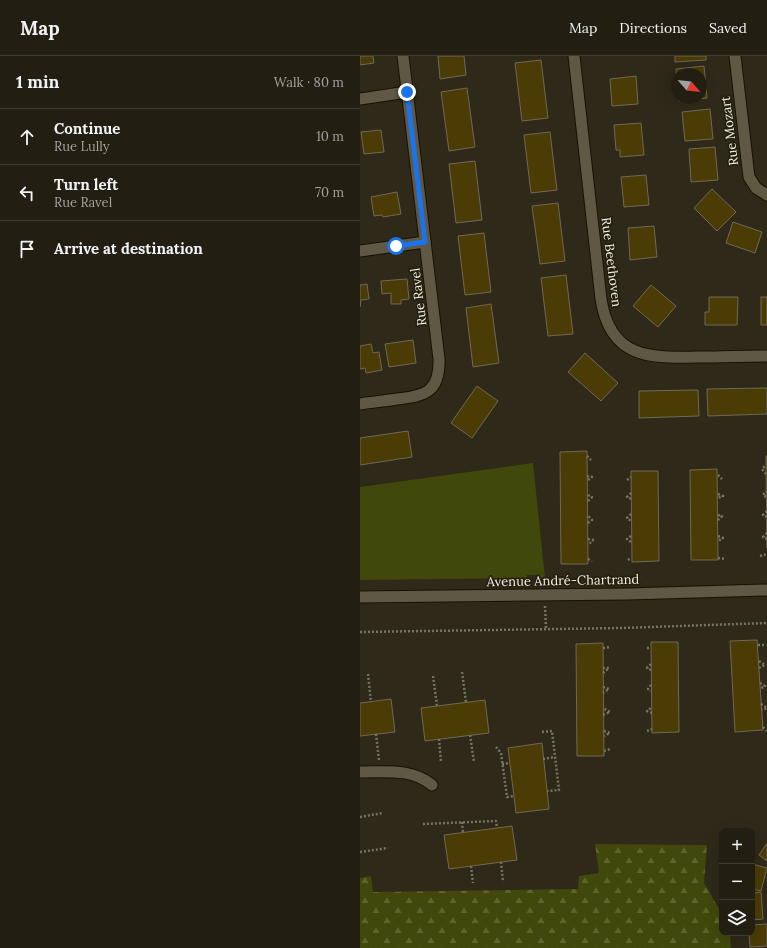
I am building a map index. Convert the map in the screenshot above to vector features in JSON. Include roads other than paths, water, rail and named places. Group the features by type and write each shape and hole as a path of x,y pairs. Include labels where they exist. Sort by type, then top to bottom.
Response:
{"street":[{"name":"Rue Ravel","path":"360,404 423,395 432,388 437,379 439,360 403,56"},
{"name":"Rue Beethoven","path":"574,56 601,299 603,312 612,330 618,338 634,350 657,357 767,356"},
{"name":"Rue Mozart","path":"735,56 749,177 756,188 767,195"},
{"path":"360,99 407,92"},
{"path":"360,251 425,242"},
{"name":"Avenue André-Chartrand","path":"360,597 628,594 767,590"},
{"path":"360,772 408,773 421,777 432,785"}]}
